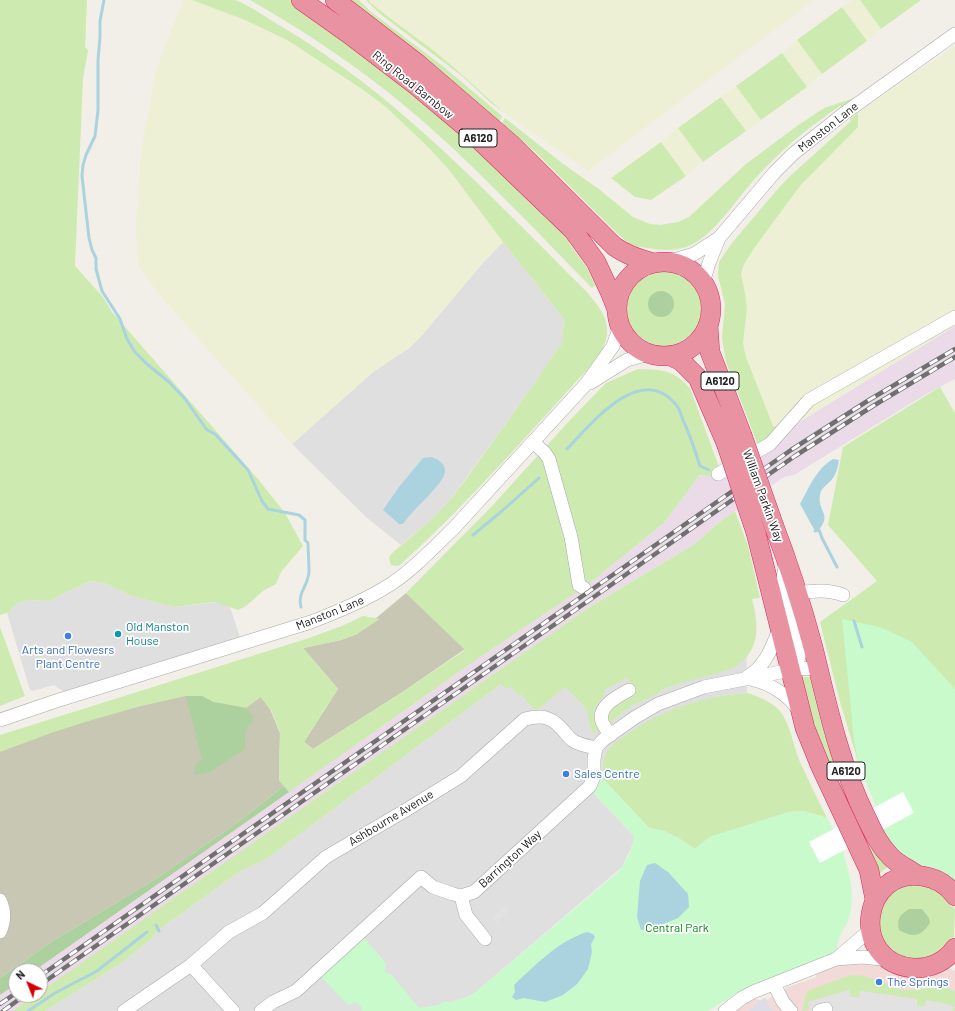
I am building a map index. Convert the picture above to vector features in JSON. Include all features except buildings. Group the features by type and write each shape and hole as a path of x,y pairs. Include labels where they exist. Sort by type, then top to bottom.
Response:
{"highway":[{"name":"Ring Road Barnbow","path":"301,0 349,34 417,86 468,129 573,230 588,249 603,277 610,292 618,318"},
{"name":"Ring Road Barnbow","path":"335,0 418,64 506,140 614,246 628,255 639,259 660,263"},
{"path":"660,263 681,265 693,272 703,283 709,296 711,310 708,325 702,336 693,346 670,356 650,354 637,348 626,338 618,318 620,293 624,284 640,269 660,263"},
{"name":"William Parkin Way","path":"708,325 710,352 734,439 780,627 793,670 800,712 820,765 869,870 875,900"},
{"name":"William Parkin Way","path":"670,356 681,361 698,378 734,439 774,526 786,559 797,593 842,758 861,808 876,839 890,857 917,875"},
{"path":"955,896 952,890 942,882 930,877 917,875 904,877 892,882 882,890 875,900 871,912 870,930 880,951 889,960 905,967 920,969 934,966 945,959 955,948"},
{"path":"934,966 955,971"}],"street":[{"name":"Manston Lane","path":"703,283 708,263 719,238 774,173 793,154 842,115 955,34"},
{"name":"Manston Lane","path":"660,263 694,254 719,238"},
{"path":"718,474 770,444 809,400 955,317"},
{"name":"Manston Lane","path":"0,720 56,701 311,622 360,602 392,583 430,552 586,384 614,346 618,318"},
{"name":"Manston Lane","path":"586,384 626,360 650,354"},
{"path":"533,442 549,460 572,543 579,585 584,588"},
{"path":"786,559 782,584 800,653 793,670"},
{"path":"797,593 816,590 836,592 843,595"},
{"path":"746,678 756,672 764,661 780,627"},
{"path":"596,748 603,740 634,718 658,704 704,687 793,670 818,668"},
{"path":"746,678 759,681 772,687 794,703 800,712"},
{"path":"611,735 603,725 601,716 604,708 612,700 629,690"},
{"name":"Ashbourne Avenue","path":"124,1011 191,965 229,932 263,913 326,857 461,776 524,719 537,716 546,718 557,723 572,740 580,744 596,748"},
{"name":"Barrington Way","path":"461,896 474,892 590,786 594,776 594,759 596,748"},
{"path":"261,1011 273,1002 296,991 421,877 433,887 461,896 466,915 486,939"},
{"path":"0,900 4,908 4,916 3,925 0,932"},
{"path":"836,959 870,930"},
{"path":"726,1011 742,998 766,983 836,959 863,957 889,960"},
{"path":"191,965 233,1011"},
{"path":"766,983 791,1011"}],"shaded area":[{"path":"183,0 192,0 243,19 287,40 362,89 386,107 430,149 450,171 503,242 409,348 373,372 292,444 162,298 138,266 136,226 141,152 156,70"},
{"path":"369,0 814,0 588,171 504,113 460,73 431,49 388,18"},
{"path":"852,0 860,0 881,29 867,41 842,7"},
{"path":"797,40 822,74 807,87 782,53"},
{"path":"955,45 955,326 785,431 773,427 746,357 743,343 747,308 741,274 744,264 800,186 858,127 858,113 925,65 926,67"},
{"path":"736,86 761,120 746,131 721,97"},
{"path":"678,128 703,162 686,176 661,142"},
{"path":"503,242 564,319 562,343 450,500 431,520 401,545 367,518 292,444 373,372 409,348"},
{"path":"955,325 955,379 923,396 794,475 784,477 722,520 693,545 588,608 48,987 48,963 45,963 476,660 585,587 664,523 700,475 717,477 785,431"},
{"path":"90,581 107,584 131,596 175,607 228,601 241,640 67,692 54,685 33,691 30,690 7,613 19,602 31,600 49,601"},
{"path":"406,593 465,649 404,691 313,749 304,742 338,689 303,648 341,640 357,634"},
{"path":"746,600 747,693 722,696 694,703 666,713 606,754 602,778 594,794 634,836 633,844 622,867 476,992 467,997 451,1002 413,1011 45,1011 123,962 151,939 160,929 239,872 268,858 501,684"},
{"path":"229,670 254,688 270,709 280,733 279,780 284,786 234,825 154,880 51,942 21,963 8,963 8,972 0,978 0,738"},
{"path":"506,905 510,910 496,923 492,918"},
{"name":"The Springs","path":"836,959 948,968 955,971 955,1011 731,1011 752,998 765,1001 788,987 816,977 815,967"},
{"path":"8,990 8,1003 26,1003 14,1011 0,1011 0,995"},
{"name":"The Springs","path":"849,990 851,997 859,997 860,991 917,999 917,1006 925,1006 926,1000 955,1007 952,1011 811,1011 808,1002"},
{"path":"764,998 766,998 768,1005 773,1011 749,1011"}],"green space":[{"path":"0,0 87,0 85,47 88,50 83,79 75,266 103,297 112,312 258,479 285,513 303,546 281,572 276,584 263,591 246,606 238,610 215,602 175,607 131,596 107,584 90,581 49,601 31,600 19,602 7,613 0,615"},
{"path":"192,0 238,1 263,15 322,53 364,83 403,115 478,184 587,292 600,308 604,316 607,331 606,339 598,358 477,490 400,565 391,565 389,558 391,554 431,520 450,500 466,479 562,343 564,319 503,242 450,171 430,149 386,107 362,89 287,40 245,20"},
{"path":"250,0 293,0 460,131 573,239 569,243 587,268 595,285 592,288 454,149 387,91 330,50"},
{"path":"352,0 359,0 370,11 444,67 502,116 499,123 356,9"},
{"path":"366,0 369,0 433,50 504,113 463,77 379,13"},
{"path":"860,0 921,0 881,29"},
{"path":"842,7 867,41 822,74 797,40"},
{"path":"782,53 807,87 761,120 736,86"},
{"path":"721,97 746,131 703,162 678,128"},
{"path":"854,98 820,120 774,159 756,177 724,217 707,234 690,245 679,249 668,250 642,247 628,243 533,150 502,123 505,118 633,217 650,224 660,225 678,222 689,217 746,164 797,126 824,108"},
{"path":"858,113 858,127 800,186 755,247 744,264 741,274 747,308 743,343 746,357 773,426 785,431 761,453 726,362 722,338 725,304 718,276 719,262 732,243 775,192 789,177"},
{"path":"661,142 686,176 651,200 635,197 611,178"},
{"path":"664,269 679,272 692,281 701,294 704,309 701,324 692,337 679,346 664,349 649,346 636,337 627,324 624,309 627,294 636,281 649,272"},
{"path":"661,291 670,295 674,304 670,313 661,317 652,313 648,304 652,295"},
{"path":"638,369 661,370 667,372 678,377 690,388 722,475 717,477 700,475 664,523 585,587 476,660 289,792 279,780 280,732 271,710 261,697 246,708 213,702 202,696 186,696 141,706 85,722 0,752 0,735 306,639 342,626 363,616 380,619 357,634 341,640 303,648 338,689 304,742 313,749 465,650 406,593 492,506 606,383"},
{"path":"940,387 955,413 955,841 876,806 859,765 840,702 820,622 877,581 828,525 843,447"},
{"path":"735,511 748,546 760,598 752,599 756,621 755,640 747,657 739,664 729,670 660,690 661,692 631,706 608,724 607,712 613,706 637,691 627,678 604,690 603,696 594,711 595,720 599,729 593,734 586,708 565,687 536,711 521,694 519,696 511,687 507,689 501,684 268,858 239,872 160,929 151,939 123,962 45,1011 13,1011 24,1003 48,1003 48,986 588,608 693,545"},
{"name":"Central Park","path":"842,619 880,627 912,642 955,689 955,886 909,864 879,832 843,851 851,884 852,901 848,921 838,940 836,959 738,993 708,1011 361,1011 363,1009 356,1002 348,1005 321,977 364,938 386,963 385,972 392,975 419,1008 438,1005 443,1002 452,1002 476,992 617,873 626,860 631,851 634,836 594,794 602,778 649,828 664,831 695,849 710,837 789,812 804,811 827,818 833,829 876,806 859,765 854,740"},
{"path":"0,627 25,696 0,706"},
{"path":"810,677 813,680 821,717 836,771 850,806 862,829 888,867 879,874 822,753 799,678"},
{"path":"747,693 769,702 780,711 784,717 800,762 827,818 804,811 789,812 710,837 695,849 664,831 649,828 602,778 604,760 609,748 639,726 668,712 699,701 715,697"},
{"path":"186,696 202,696 213,702 246,708 253,717 252,724 248,725 245,735 245,749 210,772 195,775 195,765 202,760"},
{"path":"284,786 289,792 45,963 21,963 51,942 154,880 234,825"},
{"path":"928,884 949,899 955,910 954,937 947,949 924,962 898,958 880,939 878,913 882,901 902,885"},
{"path":"909,909 922,909 929,918 930,923 923,931 916,935 899,930 898,923 900,918"},
{"path":"8,972 8,990 0,995 0,978"},
{"path":"851,975 871,978 903,990 937,987 949,989 955,991 955,1007 926,1000 925,1007 917,1006 917,999 860,991 859,997 850,997 849,990 808,1002 810,1009 802,1011 807,991"}],"water":[{"path":"431,457 443,464 445,472 443,477 403,524 399,524 383,510 399,487 423,458"},
{"path":"833,459 839,460 837,469 833,478 821,492 820,501 824,513 824,520 818,531 815,531 800,504 817,473"},
{"path":"655,863 668,872 688,894 689,907 678,918 654,928 641,930 637,917 640,881 647,865"},
{"path":"587,932 593,934 595,937 591,944 592,952 588,969 577,984 563,995 545,1002 524,998 516,1000 512,997 515,992 514,985 541,960 567,941"}],"pier":[{"path":"903,792 914,813 820,863 809,842"}],"waterway":[{"path":"104,0 100,21 98,110 95,136 86,155 82,176 89,238 96,258 96,269 102,291 120,319 127,339 135,352 169,382 185,399 207,430 215,434 248,470 262,501 268,509 299,515 305,520 305,540 308,543 309,571 301,597 301,607"},
{"path":"567,449 590,425 618,400 633,393 649,390 663,394 677,406 700,466 709,470"},
{"path":"473,535 539,478"},
{"path":"815,531 819,530 837,567"},
{"path":"854,621 862,647"},
{"path":"156,925 159,931"},
{"path":"28,1011 55,993 97,971 147,932"}],"railway":[{"path":"48,970 791,450 869,400 955,349"},
{"path":"48,979 795,456 873,406 955,357"},
{"path":"0,1004 8,998"},
{"path":"3,1011 14,1003"}],"place":[{"name":"Old Manston House","path":"118,634"},
{"name":"Arts and Flowesrs Plant Centre","path":"68,636"},
{"name":"Sales Centre","path":"566,774"},
{"name":"The Springs","path":"879,982"}]}
